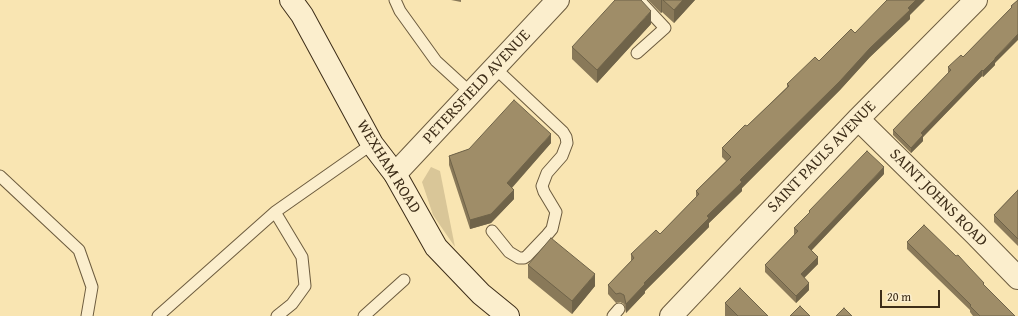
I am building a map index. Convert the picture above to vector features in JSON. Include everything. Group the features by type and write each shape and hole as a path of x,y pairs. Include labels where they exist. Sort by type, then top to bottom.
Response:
{"street":[{"name":"WEXHAM ROAD","path":"291,0 302,14 372,144 395,174 436,247 481,294 508,316"},
{"name":"PETERSFIELD AVENUE","path":"395,174 558,0"},
{"name":"SAINT PAULS AVENUE","path":"671,316 858,119 976,0"},
{"name":"SAINT JOHNS ROAD","path":"858,119 1018,278"}],"lane":[{"path":"394,0 400,11 436,61 471,93"},
{"path":"636,53 665,28 640,0"},
{"path":"492,231 509,252 519,258 524,258 527,256 547,235 552,229 556,212 542,186 547,173 562,156 567,142 563,132 495,68"},
{"path":"158,316 275,212 372,144"},
{"path":"0,176 78,250 92,288 87,316"},
{"path":"275,212 302,257 305,286 292,304 290,312 277,316"},
{"path":"364,316 404,280"}],"shaded area":[{"path":"431,167 440,171 455,247 433,215 422,182"}],"building":[{"path":"615,0 641,0 651,11 597,70 572,47"},
{"path":"663,0 683,0 674,10"},
{"path":"887,0 916,0 908,8 910,10 870,48 840,81 740,180 742,182 707,216 709,218 644,283 645,284 626,304 624,295 620,293 616,294 608,285 634,258 631,254 656,230 660,234 699,194 696,191 731,157 722,148 745,125 747,126 789,86 787,84 815,57 819,61 851,29 855,33"},
{"path":"1018,0 1018,34 921,133 923,135 911,148 893,130 951,70 948,67 961,55 963,57"},
{"path":"514,100 551,134 507,183 514,190 491,214 470,220 449,156 469,149"},
{"path":"867,151 884,167 808,247 818,257 801,274 809,283 796,296 765,265 798,231 794,228 810,212 809,211"},
{"path":"1018,190 1018,239 994,215"},
{"path":"924,225 956,256 958,255 984,283 983,284 1015,316 980,316 970,306 971,305 907,242"},
{"path":"551,238 595,274 572,301 528,265"},
{"path":"740,288 768,316 738,316 725,303"},
{"path":"800,306 810,316 790,316"},
{"path":"844,308 852,316 836,316"}]}
